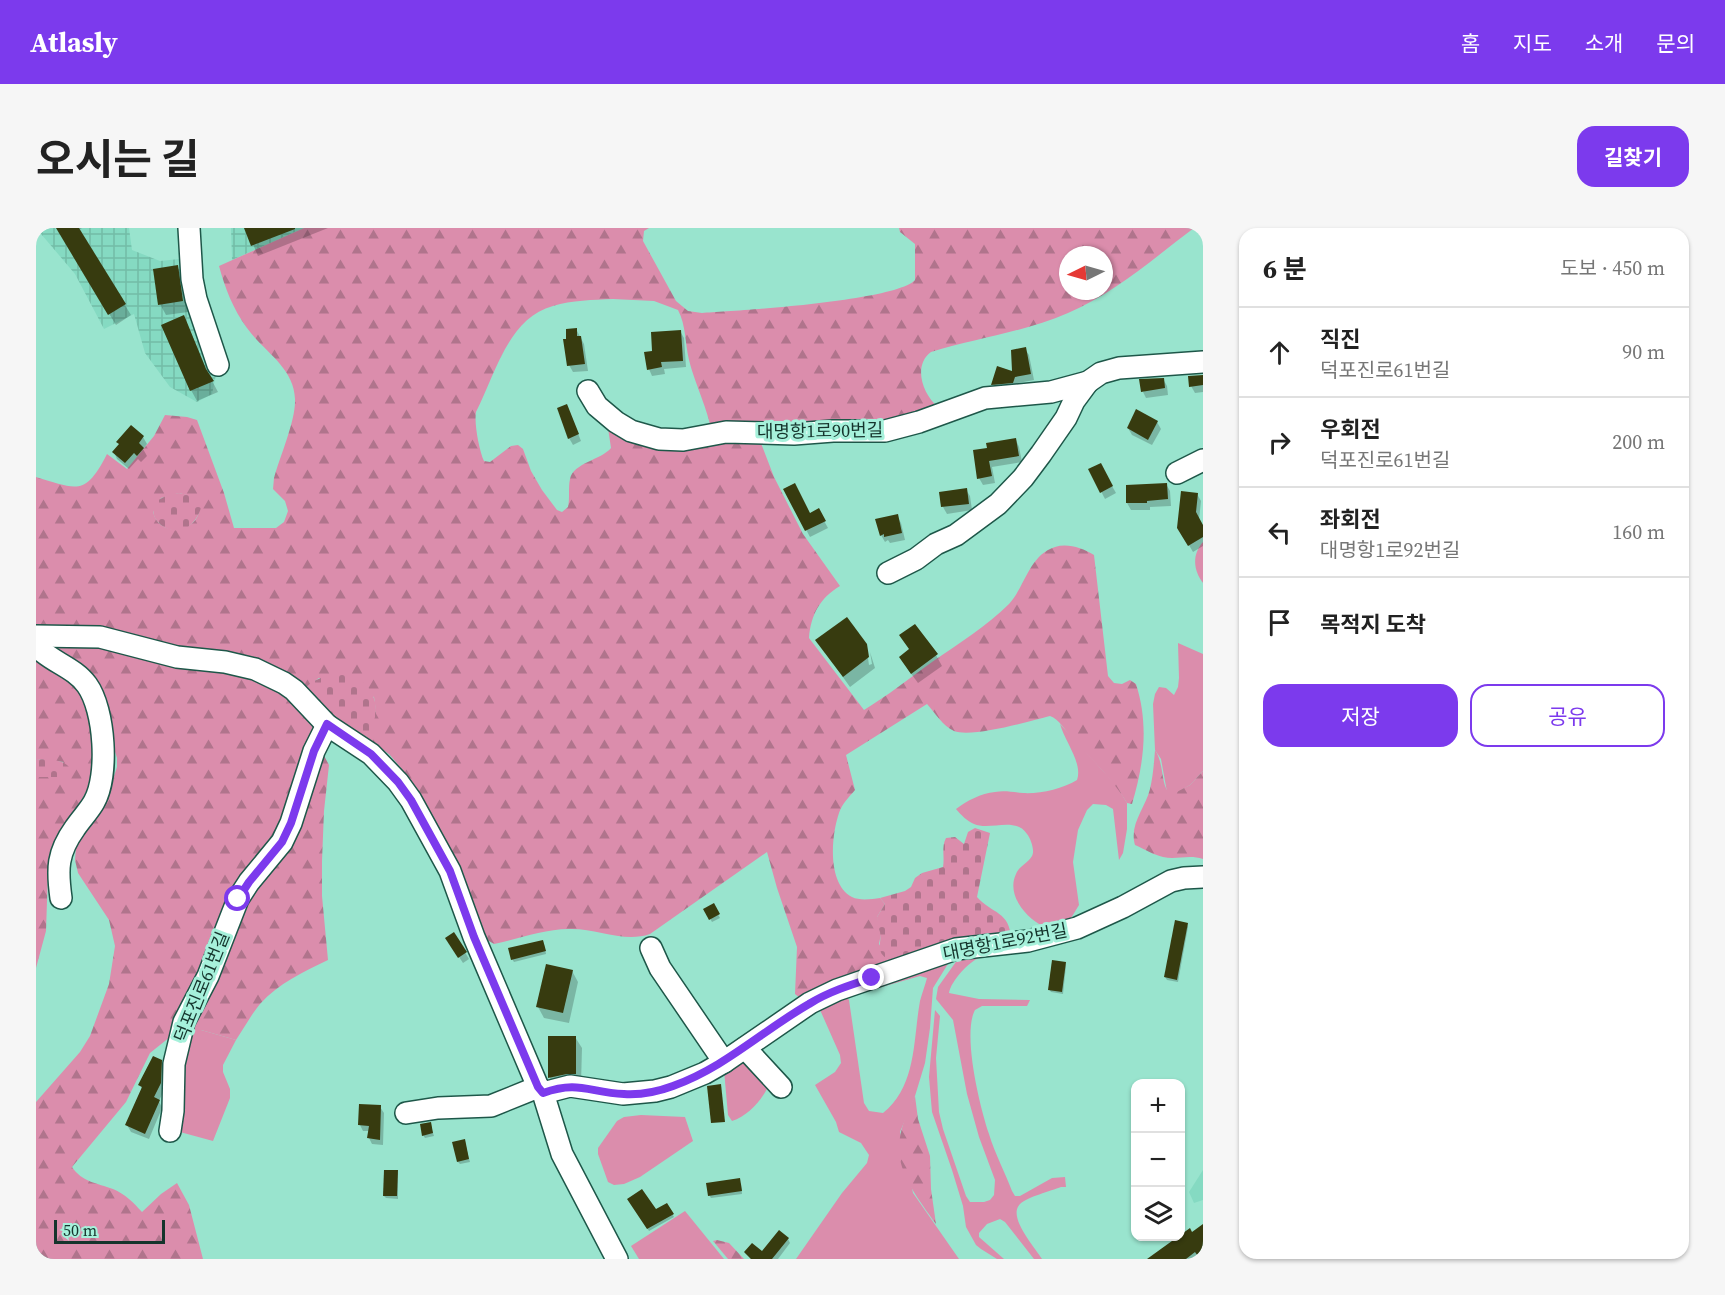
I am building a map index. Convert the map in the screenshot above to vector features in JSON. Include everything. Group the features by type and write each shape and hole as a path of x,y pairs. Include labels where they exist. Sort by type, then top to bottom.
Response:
{"street":[{"path":"189,228 192,279 196,299 218,365"},
{"name":"대명항1로90번길","path":"588,391 597,406 616,422 646,436 670,440 698,438 726,432 794,434 885,431 919,422 985,398 1051,392 1088,382 1101,373 1119,368 1203,362"},
{"path":"888,573 916,559 936,544 956,535 998,504 1023,478 1041,454 1088,382"},
{"path":"1177,473 1203,460"},
{"path":"36,636 100,637 177,657 242,665 284,683 294,690 327,724 371,754 398,782 411,800 450,871 474,937 541,1090 562,1154 617,1259"},
{"path":"36,646 82,678 89,688 100,721 103,761 101,781 95,801 70,836 60,858 58,870 61,898"},
{"name":"덕포진로61번길","path":"170,1131 173,1111 174,1064 184,1022 208,976 238,899 282,842 291,823 314,751 327,724"},
{"name":"대명항1로92번길","path":"406,1113 438,1108 491,1106 541,1090 570,1086 623,1094 655,1092 689,1080 724,1062 810,1003 837,990 956,949 1018,942 1066,932 1100,918 1171,881 1203,877"},
{"path":"651,948 660,968 724,1062"},
{"path":"745,1048 781,1087"}],"shaded area":[{"path":"36,228 129,228 132,250 160,261 189,258 218,365 212,394 197,402 170,387 145,353 134,314 104,329 75,274"},
{"path":"231,228 304,228 232,260"},
{"path":"1203,1170 1203,1200 1194,1203 1189,1192"}],"green space":[{"path":"304,228 649,228 644,231 643,241 676,301 688,311 702,313 814,304 879,294 902,287 915,280 915,244 900,232 899,228 1194,228 1113,288 1113,246 1059,246 1059,300 1094,300 1051,320 931,352 922,364 922,380 928,395 938,407 909,420 759,438 774,477 803,534 840,586 818,607 814,614 809,638 864,710 1000,612 1015,597 1033,564 1046,551 1055,547 1070,546 1094,555 1108,676 1114,683 1122,684 1130,680 1136,684 1143,714 1142,759 1132,804 1127,803 1108,777 1059,722 1050,716 987,731 962,733 946,726 927,704 846,755 855,790 839,813 834,834 835,871 844,891 855,898 880,898 885,904 877,917 881,934 879,944 888,958 887,968 800,998 795,994 797,947 767,852 650,934 631,937 562,929 494,944 484,938 458,869 423,799 390,755 366,737 376,711 374,697 319,678 303,690 36,630 36,477 61,485 79,486 92,477 107,454 127,469 154,436 165,415 197,420 224,493 234,528 276,528 284,522 288,511 285,501 273,489 274,478 295,408 293,388 284,369 242,321 219,266","holes":["613,299 654,301 678,310 684,328 689,360 706,411 713,443 698,448 671,450 647,445 608,428 611,448 601,456 582,465 572,474 569,482 568,507 562,512 557,510 542,490 531,471 523,449 518,445 511,446 490,462 484,461 477,436 476,412 505,350 525,322 538,312 560,304","179,493 198,498 199,510 191,525 176,530 169,529 156,520 153,512 161,498"]},
{"path":"179,493 198,497 202,505 193,522 182,530 170,530 154,516 154,507 161,498"},
{"path":"1203,542 1203,583 1197,573 1195,562 1199,547"},
{"path":"64,640 233,668 299,702 312,725 329,765 322,861 322,896 328,960 275,990 257,1008 236,1040 201,1030 185,1030 175,1033 150,1053 126,1102 72,1167 85,1179 121,1193 142,1212 177,1183 189,1205 203,1259 36,1259 36,1102 80,1052 90,1036 109,984 115,946 109,920 78,873 75,860 76,847 82,831 108,791 117,767 117,758 107,727 50,646"},
{"path":"1178,643 1203,654 1203,771 1190,785 1171,796 1167,792 1161,759 1155,750 1153,704 1159,687 1166,688 1174,695 1178,687"},
{"path":"36,655 78,686 89,705 93,745 92,771 87,790 51,855 48,871 46,931 36,968 36,777 43,777 64,762 36,759"},
{"path":"334,672 357,678 372,694 376,713 366,737 343,726 303,690 312,682"},
{"path":"1060,724 1116,785 1127,803 1127,829 1123,853 1119,860 1113,809 1106,805 1093,804 1087,810 1078,830 1073,862 1079,905 1068,923 1044,927 1025,912 1014,890 1017,871 1033,854 1027,834 1016,826 974,824 956,809 985,794 1002,791 1044,792 1077,780 1076,760"},
{"path":"1155,750 1165,786 1171,795 1190,785 1203,771 1203,859 1163,857 1135,845 1134,830 1150,789"},
{"path":"36,759 62,762 70,768 72,773 67,777 36,777"},
{"path":"975,828 990,833 977,897 1004,918 1010,930 1011,939 887,968 888,959 880,950 880,932 877,921 885,904 880,898 905,891 922,873 943,867 946,838 955,837 964,844 968,832"},
{"path":"963,952 1000,954 976,959 957,977 949,993 979,999 1030,1000 1027,1006 982,1006 975,1010 970,1036 977,1090 985,1122 994,1149 1015,1196 1020,1196 1052,1178 1065,1177 1066,1187 1028,1199 1020,1204 1017,1210 1019,1224 1042,1259 1034,1259 1005,1222 1000,1219 987,1224 979,1233 979,1237 1004,1259 997,1259 976,1245 966,1227 963,1206 932,1112 929,1077 935,1010 940,1016 936,1058 939,1112 943,1129 966,1196 970,1202 990,1200 994,1195 995,1180 979,1137 967,1094 953,1020 936,999 938,987"},
{"path":"951,959 933,988 925,1063 915,1096 900,1132 913,1193 959,1259 796,1259 842,1193 867,1163 869,1155 861,1143 839,1132 836,1122 815,1085 835,1072 841,1063 840,1055 817,1003 845,996 849,1000 864,1103 869,1111 883,1113 894,1102 908,1076 920,1001 927,978 920,976 854,993"},
{"path":"185,1030 201,1030 236,1040 223,1065 223,1072 230,1089 230,1098 213,1141 180,1132"},
{"path":"744,1059 769,1085 754,1107 732,1121 728,1115 724,1070"},
{"path":"915,1096 918,1119 930,1156 931,1189 936,1224 914,1191 901,1163 899,1149 901,1134"},
{"path":"641,1115 685,1117 693,1141 640,1177 624,1184 614,1185 608,1182 598,1148 617,1121 624,1117"},
{"path":"685,1211 724,1259 639,1259 631,1246"},
{"path":"713,1241 729,1243 744,1259 728,1259"}],"building":[{"path":"56,228 79,228 126,304 108,315"},
{"path":"244,228 295,228 295,229 251,246"},
{"path":"178,265 183,301 158,305 153,269"},
{"path":"184,315 206,369 214,381 190,391 161,325"},
{"path":"577,328 577,336 581,336 585,364 567,366 563,339 566,339 566,329"},
{"path":"681,330 683,361 661,362 662,367 647,370 644,352 652,351 651,332"},
{"path":"1026,347 1031,374 1015,377 1013,383 991,385 997,366 1012,371 1011,350"},
{"path":"1203,375 1203,385 1189,387 1188,376"},
{"path":"1164,378 1165,388 1141,392 1139,379"},
{"path":"567,404 579,434 568,439 557,408"},
{"path":"1136,409 1158,421 1148,440 1127,428"},
{"path":"131,425 144,436 139,443 144,448 137,456 134,453 125,463 112,452 119,444 116,442"},
{"path":"1016,438 1019,456 989,461 992,476 977,479 973,450 987,448 986,443"},
{"path":"1101,463 1113,486 1100,493 1088,469"},
{"path":"795,483 810,513 819,508 826,521 805,531 783,489"},
{"path":"1167,483 1168,499 1147,501 1147,503 1126,503 1126,485"},
{"path":"967,488 969,504 941,507 939,492"},
{"path":"1181,491 1198,493 1196,512 1203,525 1203,537 1188,546 1177,528"},
{"path":"898,514 902,533 880,536 875,519"},
{"path":"847,617 867,644 869,657 843,677 815,640"},
{"path":"915,624 938,654 911,674 899,657 909,649 899,635"},
{"path":"714,903 720,914 709,920 703,909"},
{"path":"1175,920 1188,923 1177,980 1164,977"},
{"path":"454,932 467,952 458,958 445,938"},
{"path":"543,940 546,951 511,960 508,948"},
{"path":"1052,960 1066,962 1062,992 1048,990"},
{"path":"546,964 573,970 563,1013 536,1007"},
{"path":"548,1036 576,1036 576,1074 548,1078"},
{"path":"153,1056 162,1060 161,1083 154,1097 160,1100 145,1134 125,1125 142,1087 138,1085"},
{"path":"721,1084 725,1122 711,1123 707,1086"},
{"path":"359,1104 381,1105 380,1140 367,1138 369,1126 358,1125"},
{"path":"431,1122 433,1133 422,1136 420,1124"},
{"path":"465,1139 469,1159 457,1162 452,1142"},
{"path":"384,1170 398,1170 397,1196 383,1196"},
{"path":"740,1178 742,1191 708,1196 706,1183"},
{"path":"642,1189 656,1209 667,1203 674,1214 647,1229 627,1199"},
{"path":"1203,1224 1203,1259 1200,1259 1195,1252 1186,1259 1147,1259 1172,1241 1185,1241 1185,1232 1190,1228 1192,1232"},
{"path":"779,1230 789,1238 772,1259 751,1259 744,1252 752,1243 762,1251"}],"route":[{"path":"238,899 282,842 291,823 314,751 327,724 371,754 398,782 411,800 450,871 474,937 538,1087 543,1093 570,1086 623,1094 655,1092 671,1087 705,1073 724,1062 810,1003 837,990 872,978"}]}
